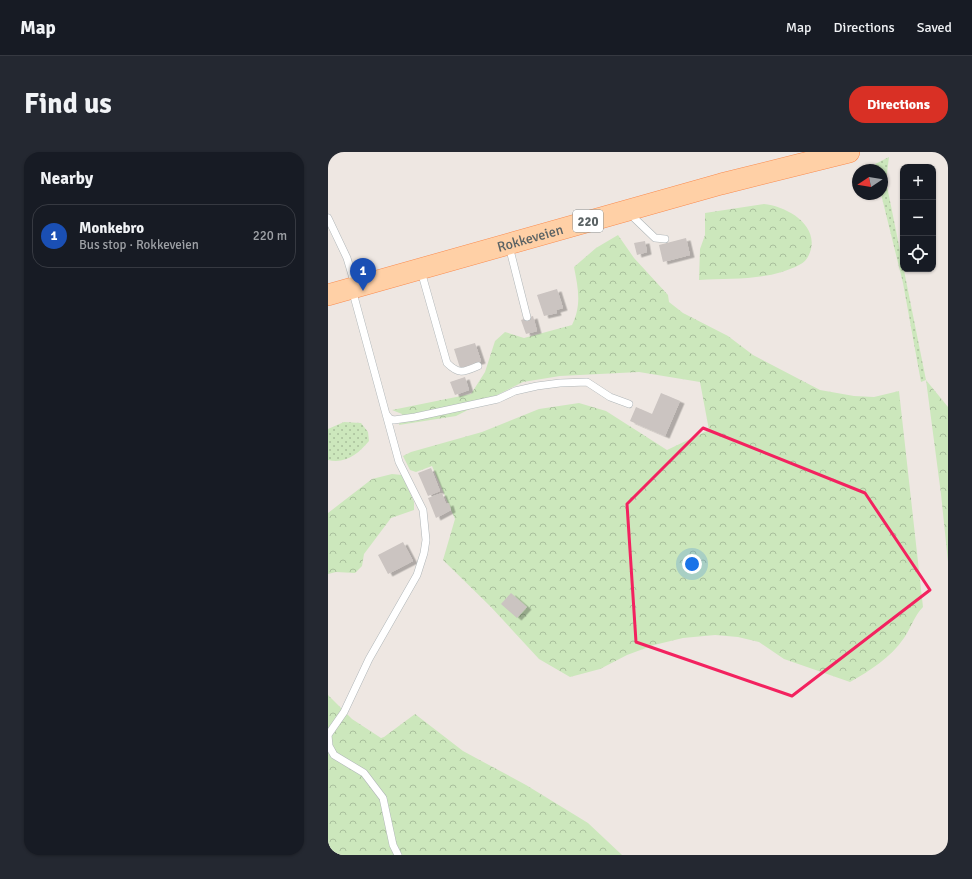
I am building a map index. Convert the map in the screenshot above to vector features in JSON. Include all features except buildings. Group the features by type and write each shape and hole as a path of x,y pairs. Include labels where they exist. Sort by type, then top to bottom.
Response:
{"main road":[{"name":"Rokkeveien","path":"328,295 626,210 849,152"}],"lane":[{"path":"626,210 655,238 666,239"},
{"path":"328,218 347,258 384,412 399,462 423,510 426,540 424,553 417,574 369,659 344,712 328,735 329,746 334,755 364,773 383,798 393,845 398,855"},
{"path":"508,244 527,317"},
{"path":"421,269 447,363 454,370 464,372 478,366"},
{"path":"384,412 390,419 394,420 415,417 498,399 515,391 537,386 587,382 610,397 629,404"}],"highlighted area":[{"path":"703,428 865,493 930,590 792,696 636,642 627,504"}],"green space":[{"path":"889,157 888,165 875,164"},
{"path":"888,191 900,251 900,271 882,200 888,200"},
{"path":"764,204 772,205 790,212 804,224 809,231 812,240 811,249 805,260 801,264 775,274 750,278 699,280 700,249 705,235 705,213"},
{"path":"618,235 634,258 668,295 669,302 683,313 728,336 753,355 820,390 854,396 874,397 899,391 923,607 917,614 904,638 893,652 873,668 850,682 784,659 759,642 738,637 715,635 683,638 654,645 627,655 600,669 570,677 539,659 491,607 443,560 455,519 432,466 416,472 410,470 403,456 411,452 482,432 539,409 579,403 606,411 667,450 709,430 700,382 639,372 560,376 523,382 456,416 399,425 402,414 392,410 471,394 485,372 495,341 505,332 524,338 572,325 578,303 578,289 574,267 596,248"},
{"path":"900,272 904,272 926,380 921,382"},
{"path":"926,380 948,407 948,562 941,494"},
{"path":"344,422 361,423 368,432 369,441 351,457 340,461 328,460 328,429"},
{"path":"392,474 402,475 414,502 414,510 391,518 364,554 362,566 355,573 336,572 328,574 328,513 372,479"},
{"path":"328,695 352,719 381,738 415,714 463,751 526,785 588,823 622,855 328,855"}],"place":[{"name":"Monkebro","path":"363,291"}]}
